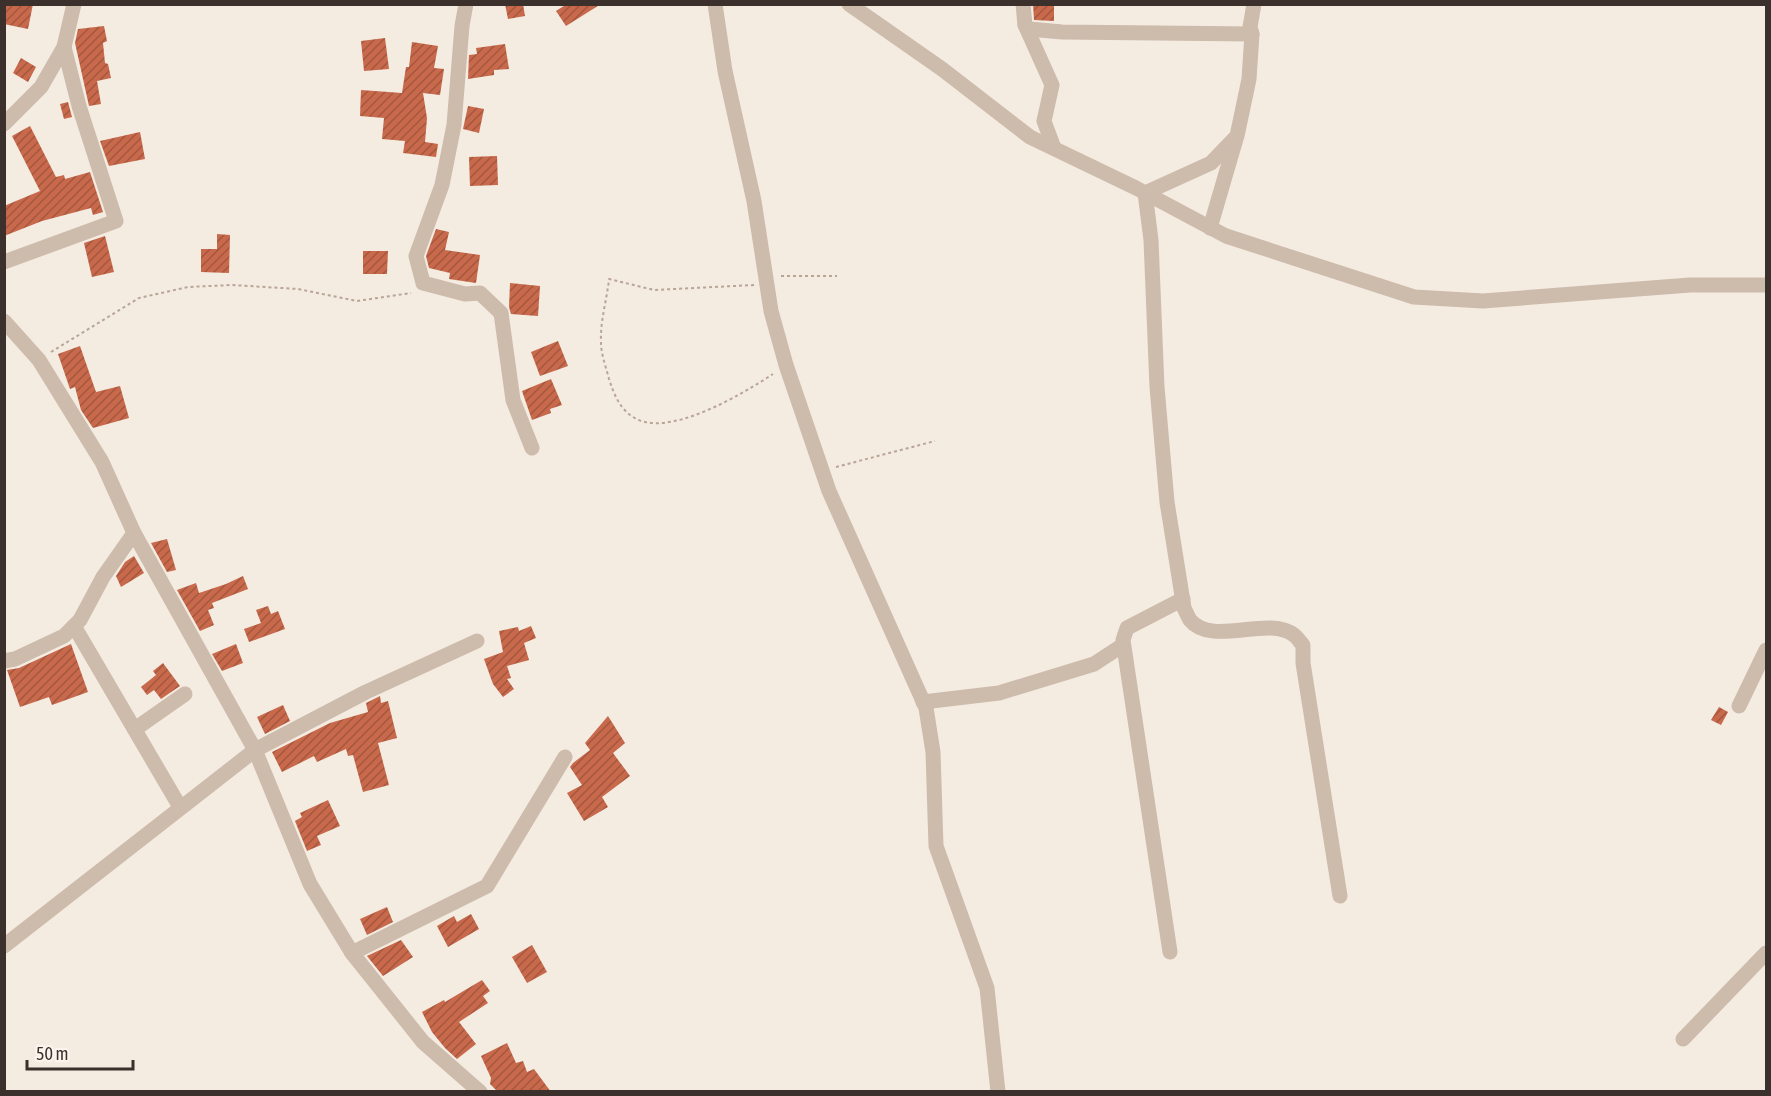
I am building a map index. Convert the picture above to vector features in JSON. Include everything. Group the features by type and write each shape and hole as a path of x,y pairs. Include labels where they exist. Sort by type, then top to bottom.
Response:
{"street":[{"path":"4,124 41,87 64,47 74,4"},
{"path":"466,4 462,26 454,125 441,185 416,256 423,283 465,294 480,293 501,313 513,400 532,448"},
{"path":"715,4 725,71 754,201 771,311 786,365 829,491 926,708 933,752 936,846 987,988 998,1092"},
{"path":"849,4 942,69 1030,137 1145,193 1226,236 1414,297 1483,301 1690,285 1767,285"},
{"path":"1023,4 1025,25 1052,85 1044,120 1054,148"},
{"path":"1210,228 1237,136 1249,79 1252,34 1250,27 1254,4"},
{"path":"1025,25 1029,29 1062,32 1252,34"},
{"path":"4,262 116,221 79,106 64,47"},
{"path":"1145,193 1211,163 1237,136"},
{"path":"1145,193 1151,240 1157,387 1167,502 1184,608 1191,621 1202,629 1223,631 1272,628 1293,634 1303,645 1303,663 1340,896"},
{"path":"4,321 39,360 102,462 134,534 255,750 310,884 352,953 423,1042 480,1092"},
{"path":"4,661 15,659 64,636 75,626 103,577 134,534"},
{"path":"1170,952 1123,645 1127,628 1183,599"},
{"path":"75,626 180,807"},
{"path":"4,946 255,750 366,692 477,641"},
{"path":"923,702 999,693 1094,664 1123,645"},
{"path":"1739,706 1767,650"},
{"path":"135,729 185,694"},
{"path":"352,953 487,886 565,758"},
{"path":"1683,1040 1767,953"}],"path":[{"path":"786,365 745,392 688,418 653,422 634,418 615,399 603,353 601,319 609,279 654,290 738,287 766,280 837,276"},
{"path":"39,360 139,298 188,287 231,285 298,289 357,301 415,292 423,283"},
{"path":"822,471 934,441"}],"building":[{"path":"4,4 33,4 28,29 4,24"},
{"path":"505,4 523,4 525,16 508,19"},
{"path":"567,4 601,4 566,26 556,11"},
{"path":"1033,4 1054,4 1054,21 1034,20"},
{"path":"104,26 107,41 103,43 105,63 108,64 111,78 97,81 101,104 89,106 75,43 78,29"},
{"path":"385,38 389,69 364,71 361,41"},
{"path":"412,42 438,46 434,68 444,69 440,95 423,93 427,118 425,142 438,144 436,157 403,153 405,141 382,139 384,118 360,116 361,90 402,93 406,67 409,67"},
{"path":"505,44 509,69 494,70 494,75 468,79 469,55 477,54 476,48"},
{"path":"21,58 36,67 28,82 13,73"},
{"path":"68,102 72,117 64,119 60,104"},
{"path":"468,106 484,109 479,133 463,129"},
{"path":"30,126 56,177 64,175 65,179 90,172 103,212 93,215 91,208 42,221 4,236 4,206 40,191 12,136"},
{"path":"140,132 145,159 109,166 100,141"},
{"path":"497,156 498,185 470,186 469,157"},
{"path":"436,229 449,232 445,250 480,255 476,283 449,279 450,273 429,268 426,256"},
{"path":"217,234 230,235 229,273 201,272 201,249 217,249"},
{"path":"105,236 114,272 92,277 84,243"},
{"path":"363,251 388,251 387,274 363,274"},
{"path":"510,283 540,286 538,316 511,314"},
{"path":"558,341 568,366 540,376 531,352"},
{"path":"80,346 96,392 120,386 129,418 93,428 81,410 75,387 70,389 58,354"},
{"path":"551,379 562,405 550,409 551,413 532,420 522,391"},
{"path":"167,539 176,570 167,572 151,543"},
{"path":"134,556 144,573 121,587 116,576 125,562"},
{"path":"243,576 248,589 212,603 214,608 208,610 214,625 200,631 177,590 196,583 199,593"},
{"path":"268,606 271,614 278,611 285,629 249,642 244,629 261,623 256,610"},
{"path":"531,626 536,638 524,643 529,660 507,666 511,678 507,679 514,689 503,697 493,684 484,659 503,652 499,631 518,627 519,631"},
{"path":"71,644 88,692 52,705 49,697 20,707 7,670 19,668"},
{"path":"236,644 243,663 222,671 212,654"},
{"path":"163,663 180,686 161,699 154,690 147,695 141,687 156,675 153,671"},
{"path":"380,696 381,703 388,701 397,738 378,743 389,785 363,792 353,755 348,756 346,749 317,762 314,756 282,772 272,752 330,723 368,712 366,703"},
{"path":"283,705 290,721 265,734 257,717"},
{"path":"1719,707 1728,712 1721,725 1711,720"},
{"path":"608,716 625,743 613,753 630,776 602,797 608,807 584,821 567,793 582,785 570,767 590,750 585,743"},
{"path":"328,800 340,826 317,836 321,845 307,851 295,821 302,817 300,813"},
{"path":"387,907 393,922 367,935 360,919"},
{"path":"471,914 479,929 448,947 437,926 454,916 457,922"},
{"path":"401,940 413,957 383,976 367,956"},
{"path":"532,945 547,972 527,983 512,957"},
{"path":"482,980 490,991 483,996 488,1003 459,1022 476,1044 457,1059 432,1032 422,1012 444,1000 445,1002"},
{"path":"507,1043 516,1063 523,1061 527,1072 534,1069 551,1092 498,1092 490,1084 491,1078 481,1056"}]}
